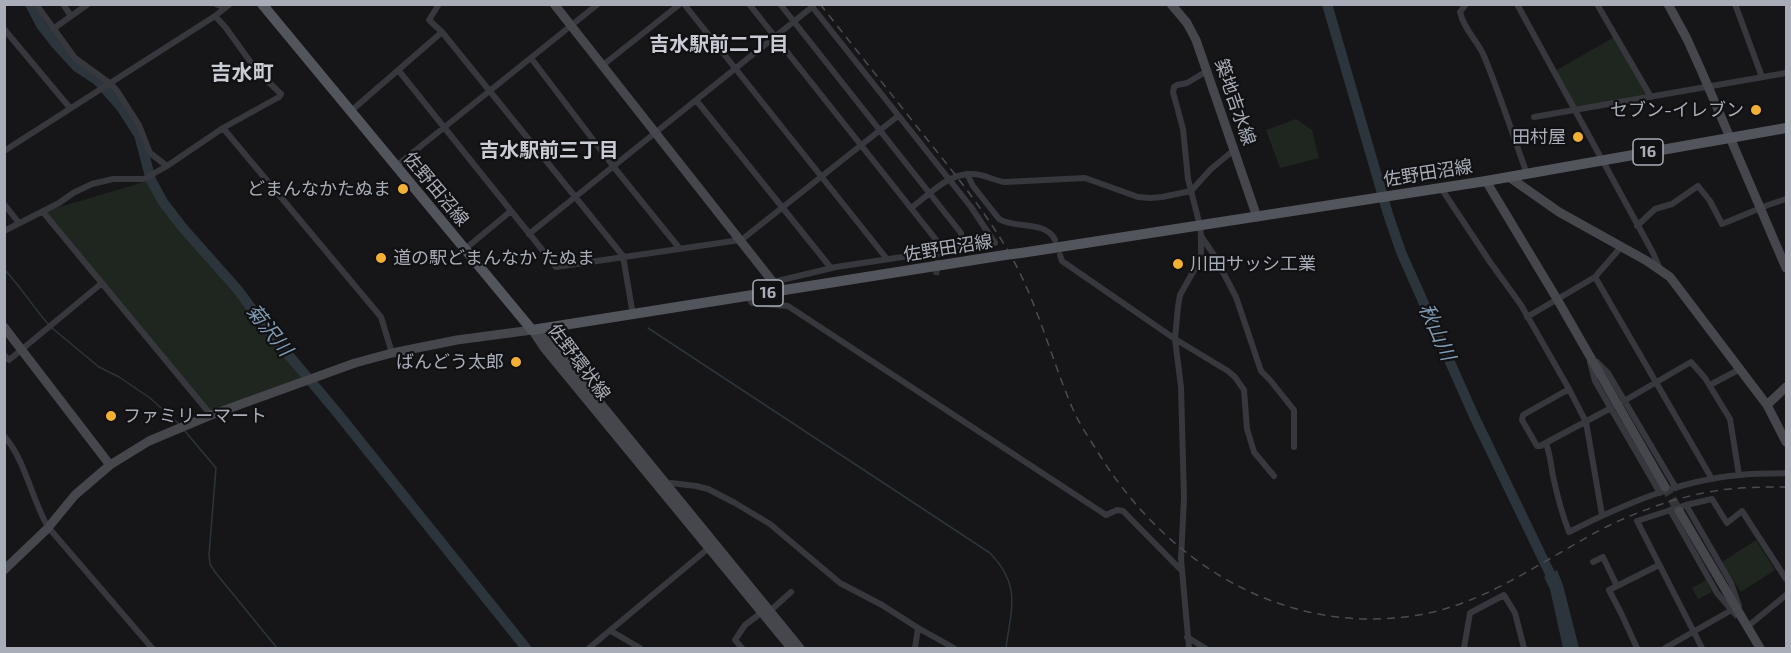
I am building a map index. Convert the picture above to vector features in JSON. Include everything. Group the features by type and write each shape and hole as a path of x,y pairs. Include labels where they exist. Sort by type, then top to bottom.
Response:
{"main road":[{"name":"佐野田沼線","path":"262,4 532,330 748,296 776,287 1200,231 1257,217 1486,181 1786,128"}],"street":[{"path":"36,4 75,58 111,84 118,92 139,125 150,153 167,166"},
{"path":"63,4 72,16"},
{"path":"53,29 88,4"},
{"path":"216,4 227,6"},
{"path":"439,4 429,20 442,32 490,90 623,256 633,315"},
{"path":"529,234 574,197 656,132 696,100 735,68 794,22 811,6 971,207 995,243 831,268 776,287 656,132 555,4"},
{"path":"396,166 597,4"},
{"path":"603,65 682,4 887,259"},
{"path":"749,4 911,208 941,252"},
{"path":"780,4 961,233 963,248"},
{"name":"築地吉水線","path":"1171,4 1192,31 1257,217"},
{"path":"1466,4 1460,12 1463,23 1482,53 1497,88 1527,174"},
{"path":"1517,4 1659,267"},
{"path":"1597,4 1651,97"},
{"path":"1668,4 1687,39 1786,268"},
{"path":"1736,5 1762,77"},
{"path":"4,151 111,84 227,6"},
{"path":"4,231 92,184 113,179 144,179 223,128 279,97 281,94 256,71 215,16"},
{"path":"4,29 70,108"},
{"path":"351,111 442,32"},
{"path":"531,58 680,249"},
{"path":"399,71 556,267 740,241 898,116"},
{"path":"1189,648 1181,559 1184,498 1181,387 1175,339 1180,295 1201,254 1200,231 1188,179 1183,129 1173,92 1177,85 1187,83 1207,71"},
{"path":"1534,117 1786,73"},
{"path":"696,100 831,268"},
{"path":"223,128 381,316 392,353"},
{"path":"911,208 949,179 967,174 1005,182 1085,177 1135,196 1150,198 1191,191 1211,169 1234,150"},
{"path":"967,174 973,186 999,219 1047,231 1053,235 1055,240"},
{"path":"1509,177 1559,212 1659,267 1678,286 1767,405 1786,442"},
{"path":"1486,181 1667,489"},
{"path":"1637,226 1655,209 1672,204 1698,186 1710,201 1722,224 1786,199"},
{"path":"1441,188 1527,316 1586,422 1602,515"},
{"path":"4,204 19,223"},
{"path":"43,212 212,415"},
{"path":"465,249 511,212"},
{"path":"1200,231 1236,297 1261,370 1294,410 1294,447"},
{"path":"1527,316 1595,278 1621,247"},
{"path":"1060,255 1062,261 1175,339 1228,371 1244,390 1247,429 1254,452 1274,476"},
{"path":"1595,278 1713,479"},
{"path":"4,355 9,360 102,283"},
{"path":"748,296 752,303 788,306 1106,515 1117,510 1122,511 1182,571"},
{"path":"4,327 110,465"},
{"path":"4,570 48,527 75,495 110,465 149,441 212,415 355,363 457,340 532,330"},
{"name":"佐野環状線","path":"532,330 552,344 664,489 766,612 800,648"},
{"path":"1588,353 1608,373 1667,489"},
{"path":"1588,353 1595,381 1667,489"},
{"path":"1624,401 1691,362 1710,385 1730,419 1739,475"},
{"path":"1710,385 1740,369"},
{"path":"1767,405 1786,387"},
{"path":"1569,389 1523,415 1522,420 1537,446 1611,408"},
{"path":"4,435 10,442 48,527 153,648"},
{"path":"1546,443 1562,515 1569,532 1602,515 1667,489 1739,475 1786,473"},
{"path":"664,489 671,483 702,487 735,503 770,524 840,583 882,604 954,648"},
{"path":"1702,648 1637,521 1712,500 1727,523 1742,511 1786,579"},
{"path":"1678,509 1734,609 1760,648"},
{"path":"1678,509 1731,583 1747,627"},
{"path":"589,648 711,546"},
{"path":"1593,562 1603,557 1617,586"},
{"path":"1636,648 1609,590 1659,565"},
{"path":"742,648 735,640 744,625 766,612 791,592"},
{"path":"1464,648 1470,613 1504,595 1515,613 1524,648"},
{"path":"1747,627 1786,595"},
{"path":"1665,648 1734,609"},
{"name":"佐野環状線","path":"766,612 790,648"},
{"path":"915,648 918,628"},
{"path":"611,631 640,648"},
{"path":"1188,637 1205,648"}],"shaded area":[{"path":"1616,36 1651,97 1574,110 1553,72"},
{"path":"1296,119 1312,130 1319,158 1280,168 1266,130"},
{"path":"151,180 163,202 265,327 304,382 211,415 43,212"},
{"path":"1756,540 1775,570 1741,592 1722,562"},
{"path":"1557,570 1579,648 1563,648 1550,589 1544,577"},
{"path":"1706,580 1712,592 1698,599 1692,588"}],"waterway":[{"name":"菊沢川","path":"30,4 41,25 55,43 77,67 97,80 121,107 139,135 151,180 163,202 183,228 238,290 265,327 335,410 526,648"},
{"name":"秋山川","path":"1327,4 1401,252 1474,416 1556,586"},
{"path":"4,269 49,325"},
{"path":"52,328 99,367 119,377 150,398 179,424"},
{"path":"648,328 990,553 1007,576 1012,598 1006,648"},
{"path":"184,430 216,468 210,564 277,648"}],"tunnel":[{"path":"936,275 939,254"},
{"path":"1665,487 1679,511"}],"railway":[{"path":"820,4 954,174 1004,244 1026,285 1075,414 1126,493 1158,528 1193,558 1232,583 1274,602 1318,614 1364,619 1412,616 1439,611 1489,592 1608,526 1656,506 1707,492 1786,487"}],"place":[{"name":"セブン-イレブン","path":"1756,110"},
{"name":"田村屋","path":"1578,137"},
{"name":"どまんなかたぬま","path":"403,189"},
{"name":"道の駅どまんなか たぬま","path":"381,258"},
{"name":"川田サッシ工業","path":"1178,264"},
{"name":"ばんどう太郎","path":"516,362"},
{"name":"ファミリーマート","path":"111,416"}],"district":[{"name":"吉水駅前二丁目","path":"719,44"},
{"name":"吉水町","path":"242,73"},
{"name":"吉水駅前三丁目","path":"549,150"}]}
